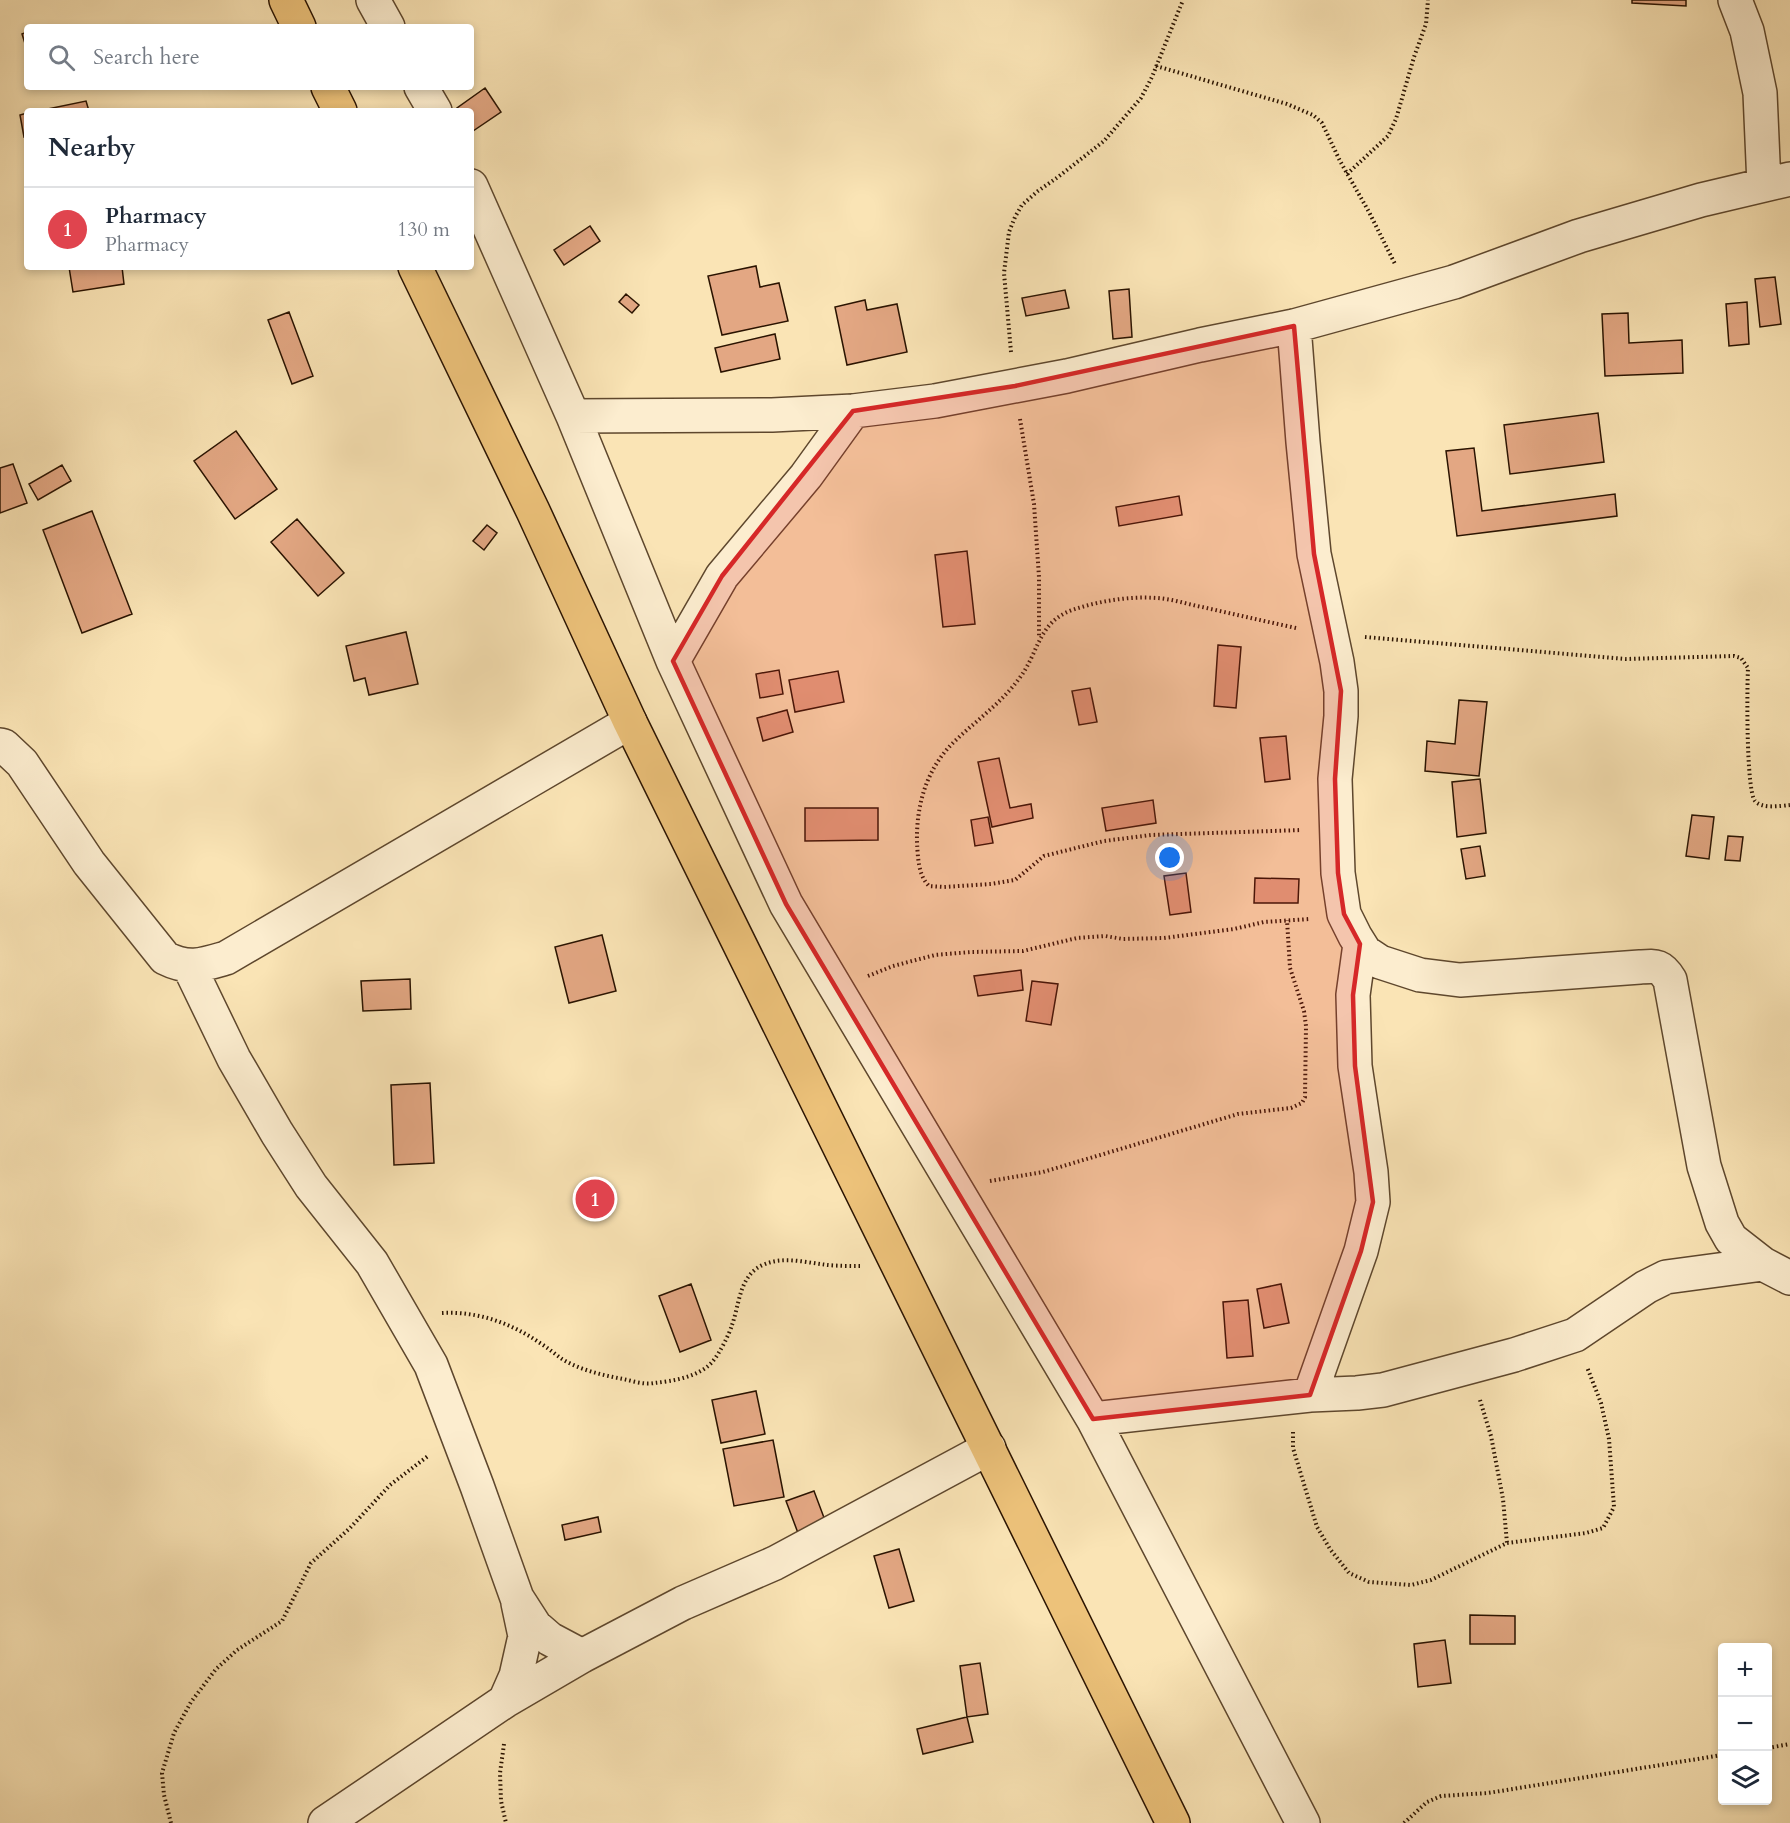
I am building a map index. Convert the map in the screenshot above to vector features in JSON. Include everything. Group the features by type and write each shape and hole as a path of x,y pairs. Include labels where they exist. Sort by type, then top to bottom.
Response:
{"highway":[{"path":"286,0 298,24"},
{"path":"330,90 338,108"},
{"path":"416,270 533,511 630,722 1173,1823"}],"street":[{"path":"373,0 386,24"},
{"path":"573,416 772,415 853,411 935,401 1067,376 1294,326 1412,294 1454,282 1579,236 1701,200 1777,182 1747,31 1735,0"},
{"path":"423,90 433,108"},
{"path":"474,193 573,416 674,662 786,904 1093,1419 1304,1823"},
{"path":"1294,326 1314,554 1341,691 1335,779 1338,873 1353,931 1355,1066 1371,1172 1373,1202 1361,1251 1306,1396"},
{"path":"674,662 722,576 806,476 853,411"},
{"path":"1,742 22,763 89,863 165,958 189,966 226,958 630,722"},
{"path":"1353,931 1365,952 1380,962 1420,975 1460,980 1657,966 1665,972 1670,980 1704,1166 1722,1223 1731,1239 1777,1271"},
{"path":"189,966 234,1059 277,1133 311,1186 372,1263 431,1365 517,1599 523,1623 525,1636 516,1676 505,1701"},
{"path":"1093,1419 1383,1390 1514,1355 1575,1335 1646,1287 1666,1277 1777,1271"},
{"path":"325,1823 505,1701 582,1656 683,1603 775,1563 989,1448"},
{"path":"517,1599 535,1626 550,1639 582,1656"}],"path":[{"path":"1039,639 1040,577 1034,504 1015,386 1004,273 1009,232 1022,205 1104,141 1141,98 1183,0"},
{"path":"1347,174 1388,136 1396,119 1426,24 1428,0"},
{"path":"1156,66 1287,104 1313,115 1322,123 1412,294"},
{"path":"1337,829 1151,835 1104,841 1044,856 1015,879 944,887 928,886 921,874 917,826 926,782 937,762 954,741 1005,696 1029,665 1039,639 1057,618 1071,611 1133,598 1159,598 1331,635 1626,659 1734,656 1741,658 1748,668 1750,776 1753,798 1756,803 1763,805 1790,805"},
{"path":"836,988 893,966 935,955 1023,951 1077,938 1105,936 1123,939 1164,938 1287,920 1353,931"},
{"path":"954,1186 1043,1172 1191,1126 1238,1114 1291,1108 1302,1103 1305,1097 1306,1026 1304,1011 1290,968 1287,920"},
{"path":"405,1318 455,1312 488,1318 524,1333 576,1366 603,1375 651,1384 680,1380 713,1362 732,1326 746,1280 762,1264 792,1260 830,1266 899,1266"},
{"path":"1306,1396 1295,1416 1293,1448 1317,1527 1330,1549 1349,1573 1369,1582 1411,1586 1431,1580 1507,1543 1586,1533 1603,1528 1614,1507 1609,1439 1601,1403 1575,1335"},
{"path":"1470,1367 1493,1446 1503,1498 1507,1543"},
{"path":"171,1823 164,1796 162,1773 174,1733 203,1685 216,1669 237,1650 282,1621 302,1578 315,1558 350,1528 390,1485 457,1433"},
{"path":"505,1701 506,1732 500,1773 501,1801 506,1823"},
{"path":"1772,1747 1790,1744"},
{"path":"1404,1823 1427,1802 1441,1796 1488,1793 1718,1756"}],"highlighted area":[{"path":"1294,326 1314,554 1341,691 1335,779 1338,873 1344,914 1360,944 1353,995 1355,1066 1373,1202 1361,1251 1310,1395 1093,1419 786,904 673,661 722,576 853,411 1015,386"}],"building":[{"path":"1632,0 1686,0 1686,6 1632,3"},
{"path":"485,88 501,112 474,130 474,108 457,108"},
{"path":"86,101 88,108 52,108"},
{"path":"24,114 24,137 20,115"},
{"path":"590,226 600,241 564,265 554,250"},
{"path":"756,266 760,287 779,283 788,321 722,335 708,276"},
{"path":"69,270 122,270 124,284 73,292"},
{"path":"1775,277 1781,324 1760,327 1755,279"},
{"path":"1129,289 1132,337 1113,339 1109,291"},
{"path":"1065,290 1069,308 1026,316 1022,298"},
{"path":"626,294 639,305 632,313 619,302"},
{"path":"865,300 867,310 897,304 907,352 847,365 835,307"},
{"path":"1747,302 1749,344 1729,346 1726,304"},
{"path":"289,312 313,376 292,384 268,320"},
{"path":"1628,313 1629,343 1682,340 1683,373 1605,376 1602,314"},
{"path":"775,334 780,359 721,372 715,348"},
{"path":"1598,413 1604,462 1510,474 1504,425"},
{"path":"236,431 277,489 235,519 194,461"},
{"path":"1474,448 1482,511 1615,494 1617,516 1457,536 1446,451"},
{"path":"13,464 27,503 0,513 0,468"},
{"path":"62,465 71,481 38,500 29,484"},
{"path":"1179,496 1182,515 1119,526 1116,507"},
{"path":"92,511 132,614 82,633 43,530"},
{"path":"297,519 344,573 318,596 271,542"},
{"path":"487,525 497,533 484,550 473,541"},
{"path":"967,551 975,624 943,627 935,555"},
{"path":"406,632 418,684 369,695 365,678 354,681 346,646"},
{"path":"1218,645 1241,647 1236,708 1214,706"},
{"path":"779,670 783,694 760,698 756,674"},
{"path":"838,671 844,702 795,712 789,680"},
{"path":"1090,688 1097,722 1079,725 1072,691"},
{"path":"1459,700 1487,702 1479,776 1425,771 1427,741 1455,744"},
{"path":"787,710 793,732 763,741 757,718"},
{"path":"1286,736 1290,779 1265,782 1260,738"},
{"path":"999,758 1010,808 1031,804 1033,818 992,827 978,762"},
{"path":"1480,779 1486,833 1457,837 1452,782"},
{"path":"1153,800 1156,823 1106,831 1102,808"},
{"path":"805,808 878,808 878,840 805,841"},
{"path":"1692,815 1714,817 1709,859 1686,856"},
{"path":"988,817 993,843 975,846 971,820"},
{"path":"1728,836 1743,837 1740,861 1725,860"},
{"path":"1480,846 1485,876 1466,879 1461,849"},
{"path":"1186,873 1191,912 1170,915 1164,876"},
{"path":"1255,878 1299,879 1298,903 1254,903"},
{"path":"602,935 616,991 569,1003 555,947"},
{"path":"1021,970 1023,990 978,996 974,976"},
{"path":"410,979 411,1009 363,1011 361,981"},
{"path":"1032,981 1058,984 1051,1025 1026,1021"},
{"path":"430,1083 434,1163 394,1165 391,1085"},
{"path":"691,1284 711,1340 680,1352 659,1296"},
{"path":"1281,1284 1289,1323 1264,1328 1257,1289"},
{"path":"1248,1300 1253,1356 1227,1358 1223,1302"},
{"path":"756,1391 765,1434 721,1443 712,1400"},
{"path":"773,1440 784,1497 734,1506 723,1449"},
{"path":"814,1491 826,1523 798,1533 786,1501"},
{"path":"598,1517 601,1532 565,1540 562,1525"},
{"path":"899,1549 914,1601 889,1608 874,1556"},
{"path":"1470,1615 1515,1616 1515,1644 1470,1644"},
{"path":"1445,1640 1451,1683 1418,1687 1414,1644"},
{"path":"980,1663 988,1714 967,1717 960,1666"},
{"path":"967,1717 973,1742 923,1754 917,1729"}],"place":[{"name":"Pharmacy","path":"595,1199"}]}
